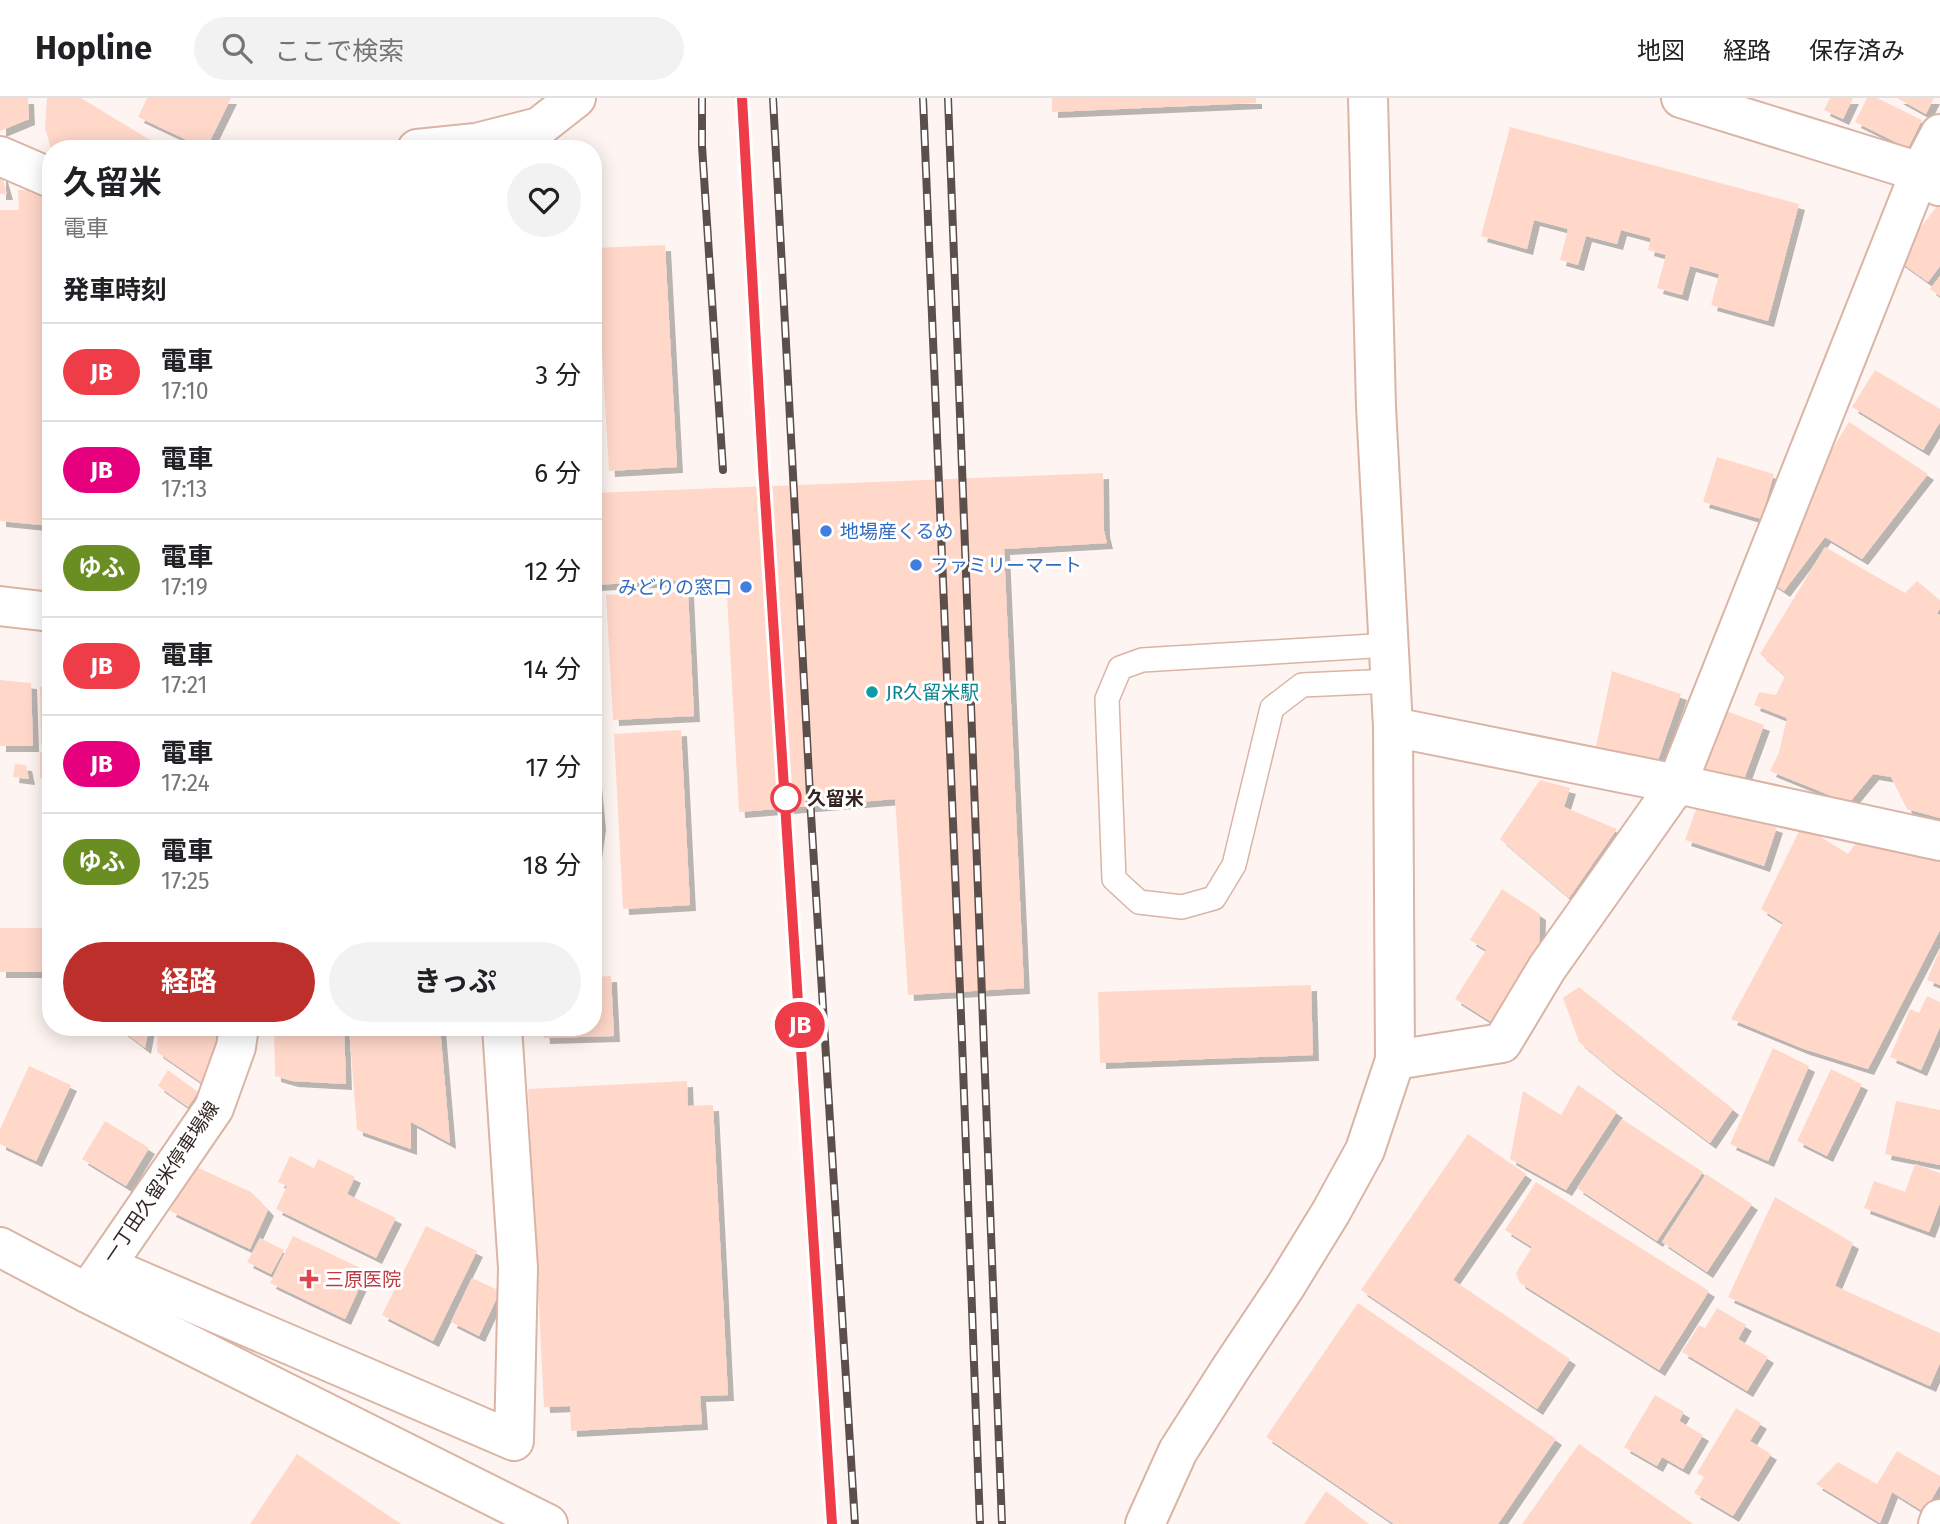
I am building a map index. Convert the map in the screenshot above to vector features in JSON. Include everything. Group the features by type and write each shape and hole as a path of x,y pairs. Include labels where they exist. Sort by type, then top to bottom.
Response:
{"street":[{"path":"506,140 539,127 576,98"},
{"path":"1145,1524 1178,1451 1285,1287 1365,1150 1395,1060 1393,727 1376,407 1368,98"},
{"path":"1681,98 1930,179"},
{"path":"1395,1060 1502,1043 1546,968 1677,784 1930,179 1940,134"},
{"path":"0,156 42,174"},
{"path":"0,606 42,611"},
{"path":"1393,727 1677,784 1940,841"},
{"name":"一丁田久留米停車場線","path":"96,1280 214,1108 238,1036"},
{"path":"0,1247 96,1280 514,1441 518,1268 503,1036"},
{"path":"96,1280 548,1524"},
{"path":"1938,1524 1940,1519"}],"lane":[{"path":"1142,660 1390,663 1302,685 1272,708 1234,865 1214,898 1182,907 1139,902 1114,879 1107,699 1120,668 1142,660"}],"building":[{"path":"0,98 28,98 29,119 0,131"},
{"path":"47,98 81,98 150,140 48,140 45,128"},
{"path":"147,98 231,98 210,140 187,140 138,117"},
{"path":"1052,98 1256,98 1256,103 1052,112"},
{"path":"1830,98 1853,98 1843,119 1824,110"},
{"path":"1867,98 1877,98 1922,120 1908,148 1855,122"},
{"path":"1897,98 1934,98 1926,114"},
{"path":"1510,127 1799,204 1768,321 1711,305 1719,274 1690,266 1682,295 1657,288 1666,255 1648,250 1651,238 1621,230 1617,244 1586,236 1578,265 1560,260 1568,229 1534,220 1527,249 1481,236"},
{"path":"1,173 7,194 0,194"},
{"path":"18,190 42,190 42,525 0,521 0,210 19,210"},
{"path":"1938,205 1940,266 1928,282 1896,259"},
{"path":"665,245 677,467 609,471 602,351 602,248"},
{"path":"1940,276 1940,296 1930,289"},
{"path":"1875,370 1940,409 1940,422 1923,450 1852,407"},
{"path":"1849,422 1928,474 1862,559 1825,537 1784,591 1768,580 1824,462"},
{"path":"1717,457 1774,474 1761,519 1703,502"},
{"name":"JR久留米駅","path":"1103,473 1104,531 1107,543 1004,549 1024,988 908,995 895,799 739,812 726,578 602,585 602,493"},
{"path":"1825,547 1905,593 1917,581 1940,600 1937,614 1940,615 1940,818 1907,809 1891,777 1873,774 1849,803 1770,771 1779,752 1787,718 1754,705 1759,692 1776,695 1785,676 1760,654"},
{"path":"688,591 694,716 613,720 606,595"},
{"path":"1612,671 1681,694 1657,763 1595,751"},
{"path":"0,680 31,683 33,746 0,746"},
{"path":"40,687 42,687 42,745"},
{"path":"1721,709 1764,725 1743,782 1701,767"},
{"path":"681,730 690,905 623,909 614,734"},
{"path":"40,752 42,752 42,778"},
{"path":"15,764 26,765 29,779 13,777"},
{"path":"1540,780 1570,788 1564,807 1617,829 1569,898 1500,839"},
{"path":"1699,801 1777,827 1764,866 1685,840"},
{"path":"1802,825 1848,854 1860,837 1940,852 1940,930 1868,1069 1804,1049 1731,1019 1783,923 1761,909"},
{"path":"1502,889 1540,914 1539,951 1493,1023 1455,999 1486,950 1470,940"},
{"path":"0,928 42,928 42,972 0,972"},
{"path":"1940,949 1940,985 1927,980"},
{"path":"602,976 611,976 614,1036 544,1038 602,1036"},
{"path":"1311,985 1313,1055 1100,1063 1098,992"},
{"path":"1579,987 1733,1109 1710,1143 1579,1042 1563,998"},
{"path":"1927,996 1940,1002 1940,1027 1921,1070 1890,1057 1910,1009 1919,1013"},
{"path":"129,1036 147,1036 145,1048"},
{"path":"158,1036 216,1036 215,1071 205,1085 157,1052"},
{"path":"274,1036 344,1036 346,1084 292,1081 275,1076"},
{"path":"350,1036 441,1036 450,1143 411,1122 411,1149 357,1130"},
{"path":"1773,1048 1809,1066 1768,1161 1730,1144"},
{"path":"29,1066 71,1085 36,1161 0,1144 0,1129"},
{"path":"1831,1069 1862,1084 1827,1156 1797,1141"},
{"path":"168,1070 198,1092 188,1107 158,1086"},
{"path":"687,1081 688,1106 713,1105 728,1395 700,1396 702,1424 571,1431 570,1406 544,1407 528,1089"},
{"path":"1578,1085 1617,1112 1566,1190 1510,1159 1523,1091 1561,1115"},
{"path":"1896,1101 1940,1110 1940,1165 1885,1154"},
{"path":"1622,1119 1703,1172 1657,1241 1577,1188"},
{"path":"105,1121 149,1148 126,1186 82,1159"},
{"path":"1468,1134 1526,1174 1453,1280 1570,1359 1537,1409 1361,1290"},
{"path":"290,1156 314,1168 318,1159 355,1177 347,1194 396,1218 376,1258 276,1209 287,1186 278,1182"},
{"path":"1915,1164 1940,1173 1940,1203 1929,1232 1864,1208 1874,1181 1905,1192"},
{"path":"192,1165 251,1192 268,1210 250,1249 170,1211"},
{"path":"1706,1174 1752,1204 1707,1272 1662,1242"},
{"path":"1536,1182 1709,1291 1659,1370 1520,1283 1516,1273 1532,1247 1505,1230"},
{"path":"1775,1197 1853,1243 1835,1286 1940,1333 1940,1363 1930,1386 1728,1297"},
{"path":"426,1226 477,1251 433,1341 382,1315"},
{"path":"293,1236 367,1271 345,1319 270,1283"},
{"path":"260,1238 284,1250 271,1274 247,1262"},
{"path":"472,1278 500,1291 479,1336 451,1322"},
{"path":"1358,1303 1556,1439 1498,1524 1394,1524 1266,1437"},
{"path":"1717,1308 1746,1325 1738,1339 1768,1357 1747,1391 1682,1352 1699,1325 1705,1328"},
{"path":"1655,1395 1684,1412 1679,1421 1703,1435 1683,1469 1662,1457 1657,1466 1624,1447"},
{"path":"1736,1408 1761,1423 1750,1441 1771,1454 1733,1516 1694,1493 1704,1477 1697,1473"},
{"path":"1579,1444 1693,1524 1522,1524"},
{"path":"1897,1451 1940,1476 1940,1485 1924,1512 1892,1492 1880,1523 1816,1484 1838,1462 1877,1484"},
{"path":"297,1454 401,1524 250,1524"},
{"path":"1326,1491 1369,1524 1304,1524"}],"railway":[{"path":"702,98 702,146 723,470"},
{"path":"742,98 763,466 832,1524"},
{"path":"773,98 811,814 855,1524"},
{"path":"923,98 980,1524"},
{"path":"948,98 1002,1524"}],"train":[{"name":"JB","path":"742,98 763,466 832,1524"}],"place":[{"name":"地場産くるめ","path":"826,531"},
{"name":"ファミリーマート","path":"916,565"},
{"name":"みどりの窓口","path":"746,587"},
{"name":"JR久留米駅","path":"872,692"},
{"name":"久留米","path":"786,798"},
{"name":"三原医院","path":"309,1279"}]}
